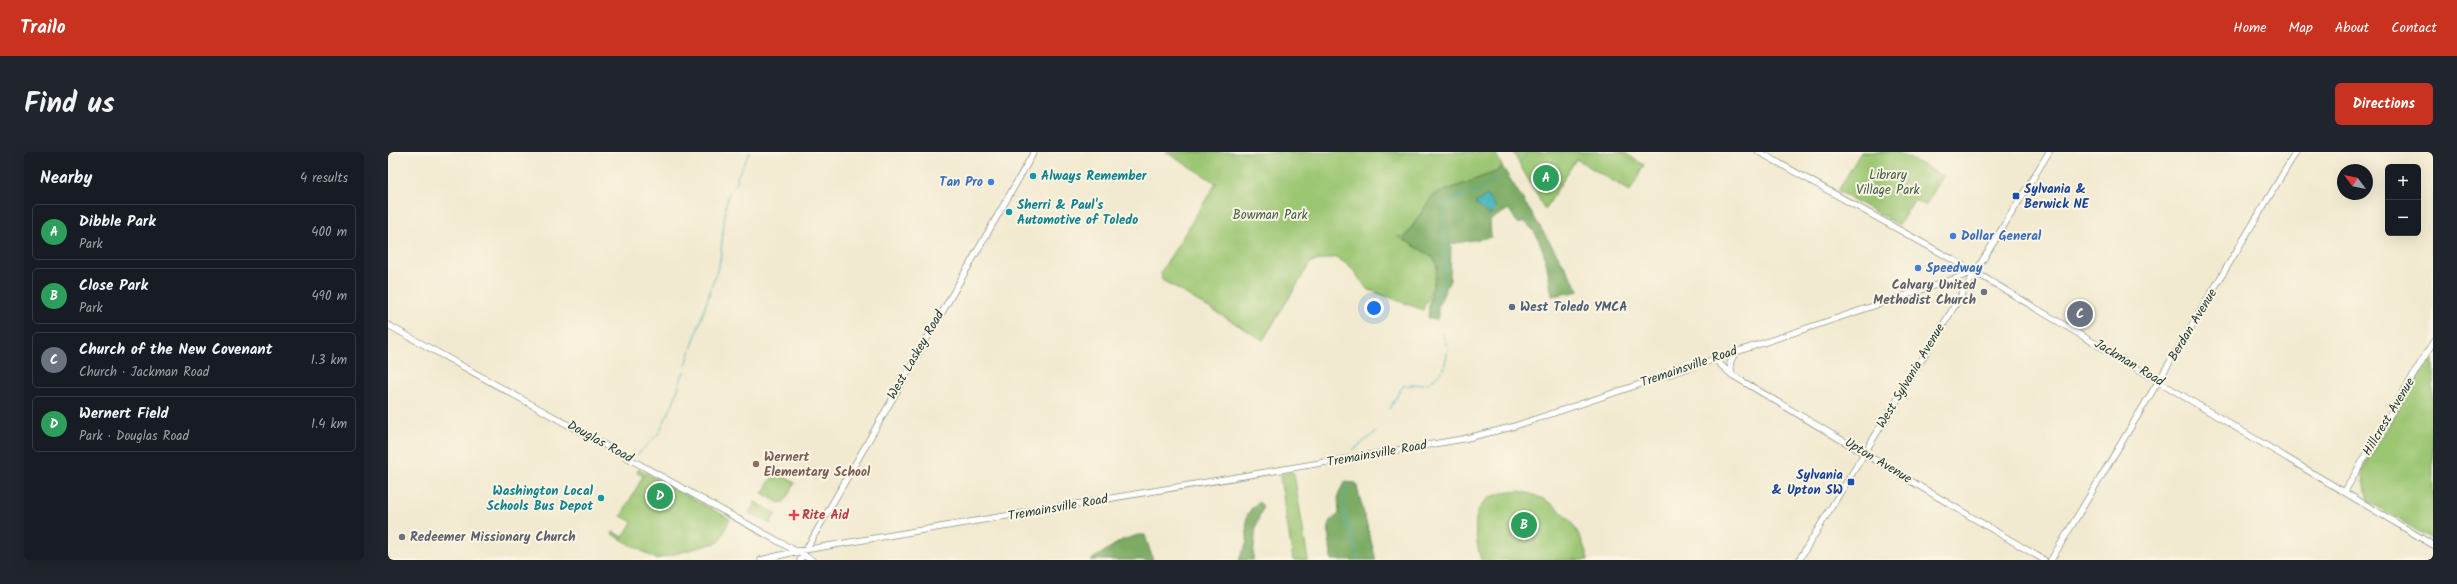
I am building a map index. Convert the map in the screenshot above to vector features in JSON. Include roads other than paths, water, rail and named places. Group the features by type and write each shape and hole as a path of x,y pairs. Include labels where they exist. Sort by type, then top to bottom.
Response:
{"street":[{"name":"West Laskey Road","path":"801,554 1034,152"},
{"name":"Jackman Road","path":"1759,152 1975,272 2433,544"},
{"name":"West Sylvania Avenue","path":"1799,560 2049,152"},
{"name":"Berdan Avenue","path":"2051,560 2296,152"},
{"name":"Tremainsville Road","path":"761,560 1463,439 1512,427 1975,272"},
{"name":"Douglas Road","path":"388,325 812,560"},
{"name":"Hillcrest Avenue","path":"2345,491 2433,342"},
{"path":"1732,375 1730,363 1736,351"},
{"name":"Upton Avenue","path":"1714,359 1732,375 2044,560"}],"water":[{"path":"1487,195 1496,208 1489,215 1475,203"}],"waterway":[{"path":"686,365 720,261 726,204 730,190 737,183 737,177 750,152"},
{"path":"1521,162 1529,152"},
{"path":"1436,320 1433,311 1443,281 1445,267 1445,211 1451,201 1481,189 1498,177"},
{"path":"1443,335 1448,349 1444,369"},
{"path":"637,455 658,434 672,406 684,371"},
{"path":"1389,409 1403,386 1429,383 1442,371"},
{"path":"1353,450 1376,432"},
{"path":"1347,483 1344,502 1345,523 1352,534 1358,560"}],"place":[{"name":"Always Remember","path":"1033,176"},
{"name":"Dibble Park","path":"1546,178"},
{"name":"Tan Pro","path":"991,182"},
{"name":"Sylvania & Berwick NE","path":"2016,196"},
{"name":"Sherri & Paul's Automotive of Toledo","path":"1009,212"},
{"name":"Dollar General","path":"1953,236"},
{"name":"Speedway","path":"1918,268"},
{"name":"Calvary United Methodist Church","path":"1984,292"},
{"name":"West Toledo YMCA","path":"1512,307"},
{"name":"Church of the New Covenant","path":"2080,314"},
{"name":"Wernert Elementary School","path":"756,464"},
{"name":"Sylvania & Upton SW","path":"1851,482"},
{"name":"Wernert Field","path":"660,496"},
{"name":"Washington Local Schools Bus Depot","path":"601,498"},
{"name":"Rite Aid","path":"794,515"},
{"name":"Close Park","path":"1524,525"},
{"name":"Redeemer Missionary Church","path":"402,537"}],"park label":[{"name":"Library Village Park","path":"1888,182"},
{"name":"Bowman Park","path":"1270,215"}]}
